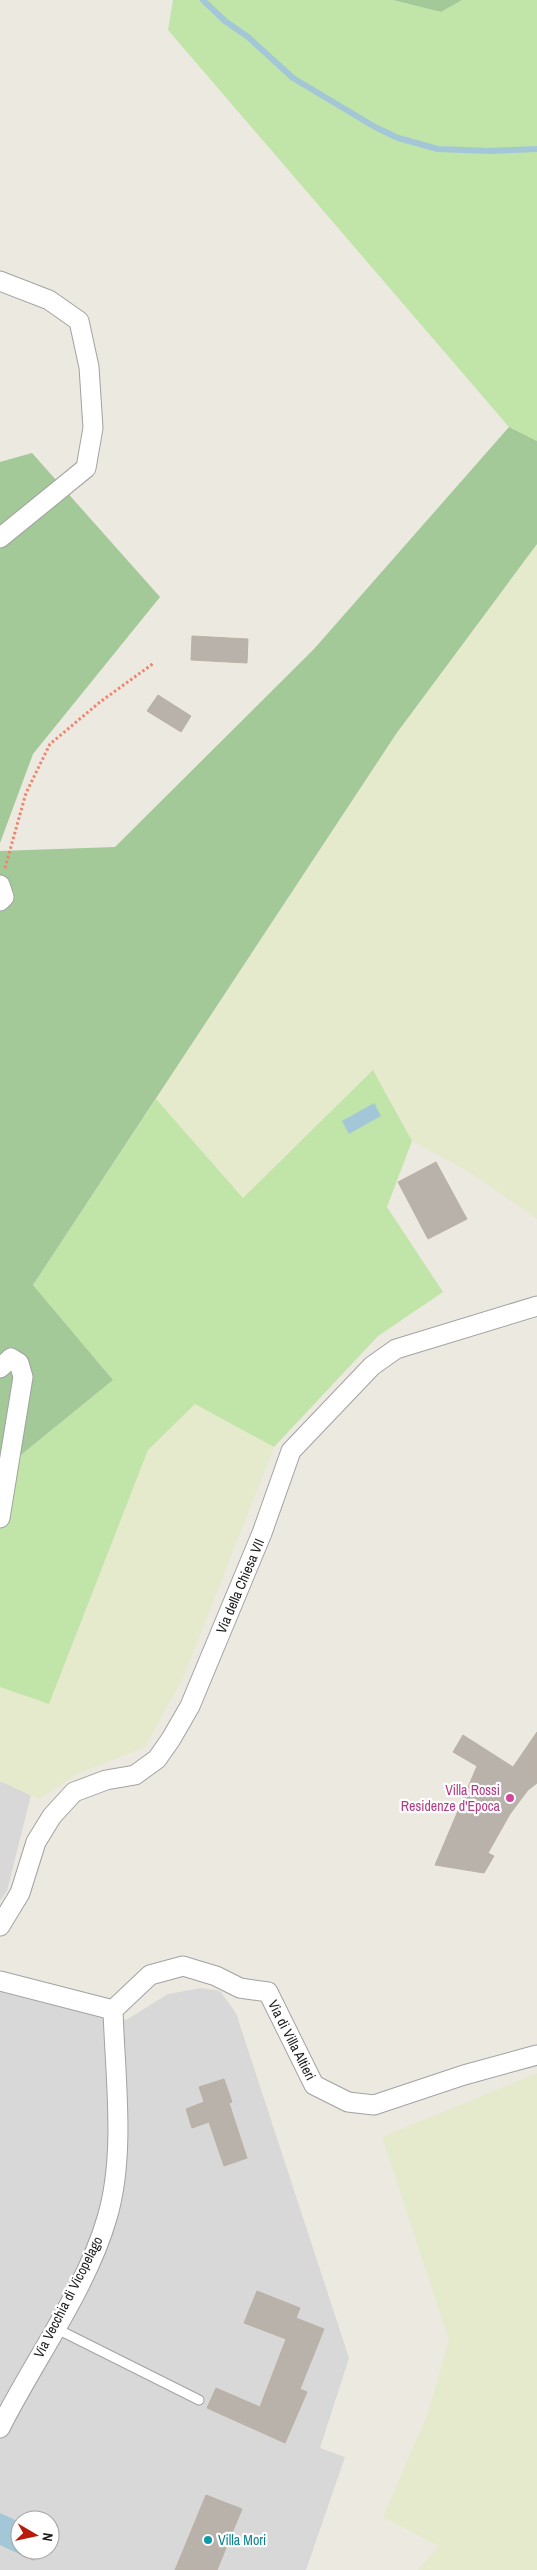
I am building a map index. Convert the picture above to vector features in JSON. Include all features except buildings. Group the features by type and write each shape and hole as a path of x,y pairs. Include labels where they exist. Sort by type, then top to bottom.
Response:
{"street":[{"path":"0,281 49,300 78,320 89,367 92,428 86,468 0,538"},
{"path":"0,884 4,897 0,901"},
{"name":"Via della Chiesa VII","path":"0,1926 20,1893 36,1842 52,1816 74,1792 106,1780 135,1775 157,1759 171,1739 198,1688 262,1533 291,1451 372,1366 396,1349 537,1306"},
{"path":"0,1368 11,1358 19,1363 23,1377 0,1518"},
{"name":"Via di Villa Altieri","path":"113,2010 150,1975 183,1966 216,1976 240,1988 268,1992 314,2086 348,2102 366,2104 374,2104 464,2075 537,2055"},
{"path":"0,1980 113,2010"},
{"name":"Via Vecchia di Vicopelago","path":"0,2428 55,2328 98,2243 107,2218 116,2172 113,2010"}],"lane":[{"path":"55,2328 199,2400"}],"path":[{"path":"0,874 7,866 26,793 50,744 100,702 154,663"}],"shaded area":[{"path":"0,1781 31,1795 7,1891 0,1901"},
{"path":"0,1984 126,2020 168,1994 201,1988 220,1991 236,2013 349,2358 320,2448 345,2457 306,2570 0,2570"}],"green space":[{"path":"173,0 393,0 441,12 462,0 537,0 537,441 509,427 168,30"},
{"path":"393,0 462,0 441,12"},
{"path":"509,427 537,441 537,544 396,734 33,1285 113,1380 0,1472 0,851 115,847 314,649"},
{"path":"32,453 160,597 33,754 0,843 0,462"},
{"path":"537,544 537,1219 469,1172 412,1141 381,1083 243,1198 156,1099 396,734"},
{"path":"373,1070 412,1141 387,1207 443,1292 378,1336 274,1447 195,1404 148,1450 49,1704 0,1687 0,1472 113,1380 33,1285 156,1099 243,1198"},
{"path":"195,1403 274,1447 184,1676 145,1747 77,1774 39,1799 0,1781 0,1687 49,1704 148,1450"},
{"path":"537,2073 537,2570 418,2570 439,2546 383,2517 428,2413 449,2340 382,2137"}],"water":[{"path":"374,1103 381,1116 349,1134 342,1121"},
{"path":"0,2513 10,2518 10,2550 0,2545"}],"waterway":[{"path":"203,0 225,21 248,37 293,78 375,127 398,138 438,149 489,151 537,149"}],"place":[{"name":"Villa Rossi Residenze d'Epoca","path":"510,1798"},
{"name":"Villa Mori","path":"208,2540"}]}
